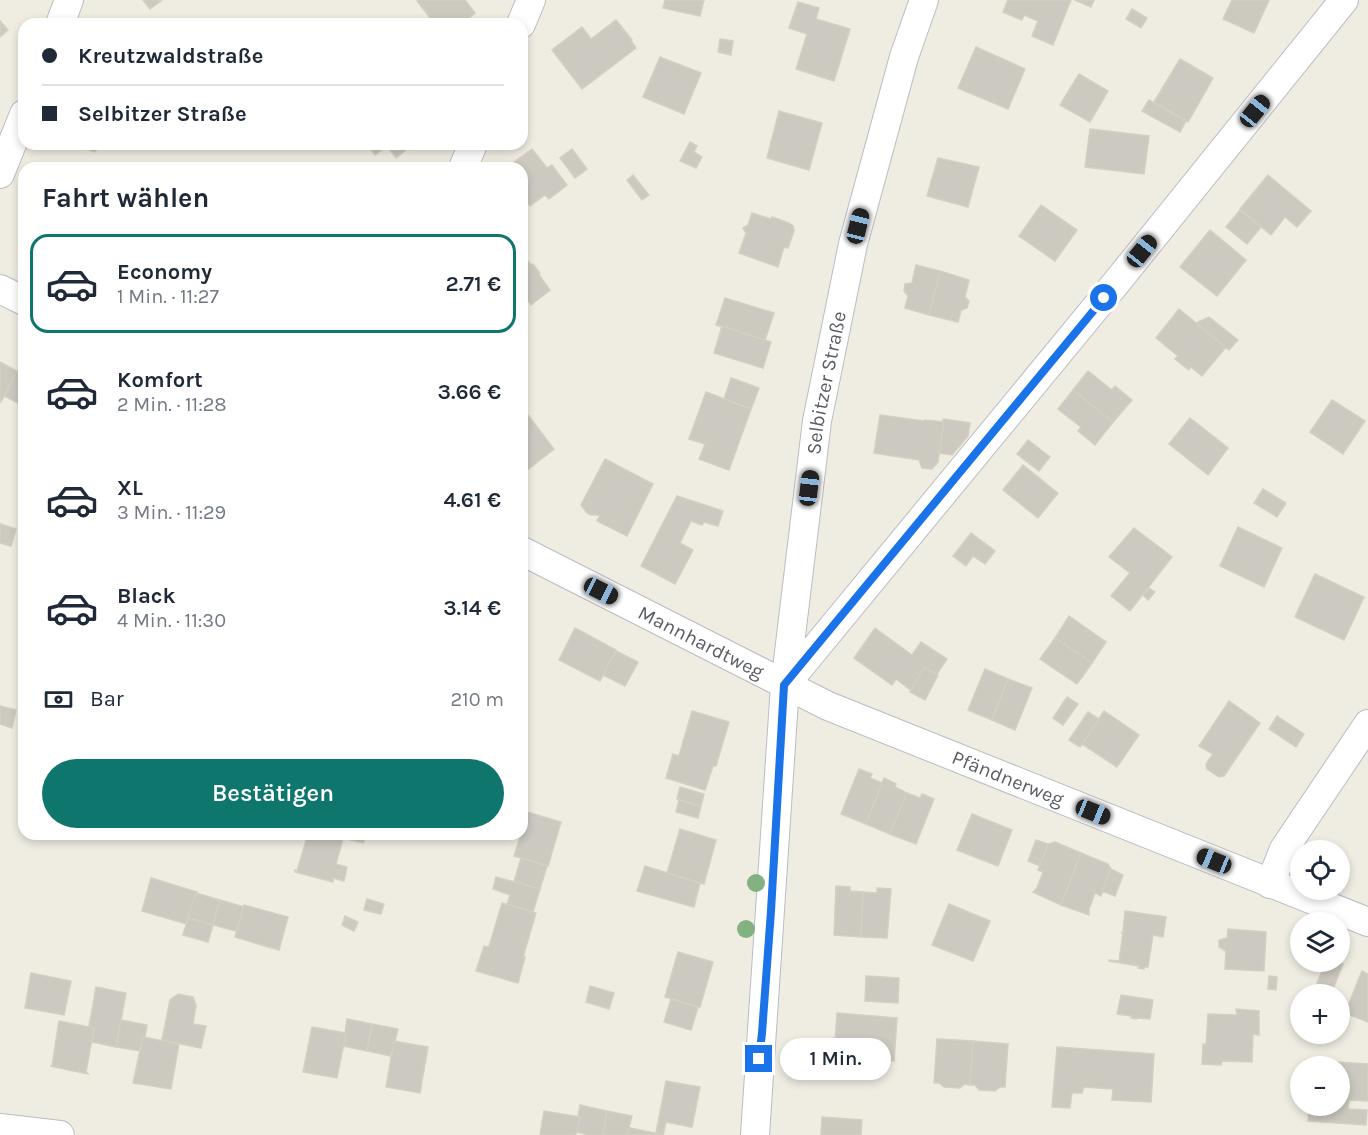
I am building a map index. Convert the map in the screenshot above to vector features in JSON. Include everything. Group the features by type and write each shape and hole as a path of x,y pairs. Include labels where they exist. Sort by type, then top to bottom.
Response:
{"street":[{"path":"62,18 69,0"},
{"path":"524,18 531,0"},
{"name":"Selbitzer Straße","path":"755,1135 784,685 817,421 853,244 904,57 924,0"},
{"path":"784,685 1116,283 1344,0"},
{"path":"0,174 18,129"},
{"path":"0,289 18,298"},
{"name":"Mannhardtweg","path":"528,554 784,685"},
{"name":"Pfändnerweg","path":"784,685 828,706 1368,922"},
{"path":"1270,884 1284,849 1368,724"},
{"path":"8,1131 60,1135"}],"building":[{"path":"143,0 162,0 150,9"},
{"path":"465,0 475,13 469,18 430,18 417,1"},
{"path":"665,0 704,0 700,16 663,8"},
{"path":"1008,0 1071,0 1053,45 1032,36 1038,21 1024,15 1022,20 1003,12"},
{"path":"1075,0 1094,0 1091,7"},
{"path":"1232,0 1269,0 1254,33 1223,19"},
{"path":"798,2 819,8 816,19 850,29 834,81 796,69 807,34 789,28"},
{"path":"1132,9 1147,18 1141,28 1126,19"},
{"path":"616,20 636,48 582,89 552,50 582,27 591,39"},
{"path":"0,21 8,30 0,37"},
{"path":"720,39 733,41 731,55 718,52"},
{"path":"976,47 1025,69 1008,109 958,88"},
{"path":"660,57 701,73 684,114 643,97"},
{"path":"1180,59 1213,78 1188,122 1154,102"},
{"path":"1079,74 1108,91 1090,122 1060,105"},
{"path":"1149,100 1186,121 1180,132 1142,111"},
{"path":"779,111 822,123 809,170 767,158"},
{"path":"1090,129 1149,136 1144,174 1085,167"},
{"path":"690,142 697,146 694,152 702,157 696,168 680,161"},
{"path":"532,149 547,168 552,165 567,185 549,199 545,195 530,206 528,204 528,162 514,162"},
{"path":"572,149 587,169 575,178 560,158"},
{"path":"371,150 382,150 375,155"},
{"path":"390,150 406,150 396,158"},
{"path":"938,158 979,167 968,207 927,196"},
{"path":"633,175 649,195 642,200 627,180"},
{"path":"1268,175 1311,211 1297,227 1285,217 1271,235 1240,209"},
{"path":"1041,205 1077,230 1055,261 1019,236"},
{"path":"1240,210 1261,227 1247,244 1226,227"},
{"path":"752,213 771,219 772,217 793,226 794,231 788,248 784,247 778,267 739,253 746,233 743,228 748,225"},
{"path":"1210,230 1246,260 1217,296 1180,267"},
{"path":"528,261 540,273 539,275 550,290 531,305 528,301"},
{"path":"916,265 940,271 929,315 905,308 908,296 904,291 905,284 912,283"},
{"path":"940,271 969,280 965,297 969,301 967,308 961,310 958,322 929,315"},
{"path":"725,298 774,313 765,340 716,325"},
{"path":"1179,309 1226,347 1202,376 1191,367 1189,370 1175,359 1178,356 1156,338"},
{"path":"1209,317 1238,340 1229,350 1196,323"},
{"path":"722,326 771,342 763,368 714,353"},
{"path":"0,362 17,371 1,402 0,402"},
{"path":"1088,371 1112,390 1115,386 1132,400 1113,422 1073,390"},
{"path":"17,372 18,403 4,396"},
{"path":"731,378 759,388 751,409 724,399"},
{"path":"1073,390 1113,422 1095,445 1078,431 1081,427 1058,409"},
{"path":"706,392 751,409 729,470 699,459 705,444 689,439"},
{"path":"1332,400 1365,421 1343,454 1310,432"},
{"path":"528,415 554,449 528,469"},
{"path":"880,415 944,422 938,462 932,469 922,468 919,460 874,453"},
{"path":"1190,418 1228,448 1208,475 1169,444"},
{"path":"943,419 970,423 968,436 952,455 939,453"},
{"path":"1028,440 1050,457 1039,471 1017,454"},
{"path":"605,459 653,484 627,536 597,521 600,515 587,513 581,505"},
{"path":"1023,465 1058,493 1038,518 1003,490"},
{"path":"1263,489 1286,503 1277,517 1254,503"},
{"path":"677,496 723,511 718,526 704,522 702,525 691,521 680,543 693,550 675,584 641,566"},
{"path":"0,524 16,529 11,546 0,543"},
{"path":"1238,527 1282,548 1264,587 1220,566"},
{"path":"1134,528 1172,557 1130,611 1111,596 1130,573 1109,557"},
{"path":"971,533 995,551 985,564 973,556 966,566 953,556"},
{"path":"1315,574 1364,597 1344,640 1295,617"},
{"path":"1149,588 1155,592 1148,600 1143,595"},
{"path":"1069,616 1106,642 1092,663 1055,638"},
{"path":"575,628 616,650 600,681 559,660"},
{"path":"875,628 912,655 921,642 947,659 937,674 924,667 912,691 896,679 892,685 854,658"},
{"path":"1055,638 1092,663 1077,684 1040,659"},
{"path":"616,651 638,662 625,686 603,675"},
{"path":"924,667 938,675 925,700 910,692"},
{"path":"985,669 1008,679 992,720 968,710"},
{"path":"1008,679 1032,688 1015,730 992,720"},
{"path":"1067,697 1078,704 1063,725 1053,718"},
{"path":"1229,701 1260,723 1224,776 1219,777 1207,769 1206,764 1213,754 1199,746"},
{"path":"0,706 16,710 12,728 0,724"},
{"path":"692,711 729,722 716,766 713,766 705,790 666,778 673,754 679,756"},
{"path":"1104,711 1139,735 1117,767 1082,744"},
{"path":"1088,712 1099,719 1080,747 1069,740"},
{"path":"1277,716 1304,734 1296,747 1269,729"},
{"path":"859,769 872,774 870,778 882,783 866,824 841,814"},
{"path":"884,778 907,793 890,834 866,824"},
{"path":"680,787 704,794 701,806 677,799"},
{"path":"907,793 920,798 922,794 934,799 916,844 890,834"},
{"path":"679,800 701,806 698,818 676,812"},
{"path":"528,812 561,822 548,866 514,856 519,840 528,840"},
{"path":"972,814 1012,830 998,866 957,850"},
{"path":"680,829 716,840 704,884 667,873"},
{"path":"306,840 342,840 336,864 347,867 344,881 333,878 333,882 295,872 295,870 297,871"},
{"path":"1036,840 1048,844 1040,866 1028,861"},
{"path":"1055,842 1081,853 1061,905 1033,892 1043,872 1038,870 1048,844"},
{"path":"1081,853 1108,864 1111,869 1101,896 1095,893 1089,915 1061,905"},
{"path":"521,858 547,866 540,889 514,882"},
{"path":"645,866 700,883 694,907 637,891"},
{"path":"1111,869 1123,875 1115,896 1102,891"},
{"path":"496,877 540,889 533,912 507,904 510,895 493,889"},
{"path":"151,878 197,892 187,924 142,911"},
{"path":"836,886 850,887 850,891 863,892 861,937 834,935"},
{"path":"877,888 891,889 887,938 861,937 863,892 877,893"},
{"path":"196,893 220,900 213,925 188,918"},
{"path":"367,899 384,904 381,914 364,910"},
{"path":"220,900 244,907 236,931 213,925"},
{"path":"502,903 536,913 518,983 476,971 484,946 489,947"},
{"path":"949,904 990,921 973,961 932,945"},
{"path":"244,905 288,917 279,950 235,937"},
{"path":"1125,911 1166,917 1163,937 1153,935 1148,967 1144,969 1138,968 1139,966 1109,961 1119,961"},
{"path":"345,916 358,922 354,931 342,925"},
{"path":"188,918 213,925 208,942 183,935"},
{"path":"1228,929 1266,932 1264,971 1225,969 1226,951 1219,947 1219,940 1227,938"},
{"path":"678,952 713,962 700,1007 665,997"},
{"path":"1362,971 1368,974 1368,1022 1350,1015 1350,1001"},
{"path":"1322,972 1340,972 1335,984 1317,983"},
{"path":"31,973 71,981 64,1015 25,1008"},
{"path":"866,976 899,978 898,1003 865,1001"},
{"path":"1269,976 1277,977 1276,990 1268,989"},
{"path":"590,986 614,993 609,1009 586,1002"},
{"path":"96,987 126,993 116,1047 92,1042 94,1028 89,1027"},
{"path":"178,994 193,997 196,1005 193,1024 206,1026 201,1048 162,1040 170,1000"},
{"path":"1121,995 1153,1000 1150,1019 1136,1019 1131,1018 1132,1016 1117,1014"},
{"path":"671,999 698,1007 691,1030 664,1022"},
{"path":"1236,1009 1259,1011 1259,1035 1253,1034 1252,1062 1222,1061 1221,1065 1202,1064 1208,1014 1237,1015"},
{"path":"837,1013 897,1018 894,1061 834,1057"},
{"path":"347,1019 372,1024 367,1051 343,1046"},
{"path":"121,1020 147,1025 140,1051 116,1047"},
{"path":"59,1021 94,1028 86,1072 88,1074 50,1066 52,1066"},
{"path":"372,1024 398,1029 391,1056 367,1051"},
{"path":"312,1027 346,1033 337,1078 303,1072"},
{"path":"143,1037 179,1044 171,1089 133,1083"},
{"path":"937,1039 973,1041 970,1085 965,1084 960,1088 944,1087 939,1083 934,1083"},
{"path":"394,1041 428,1047 420,1093 386,1087"},
{"path":"973,1041 1008,1044 1005,1087 1000,1087 995,1091 979,1090 975,1085 970,1085"},
{"path":"1057,1047 1154,1054 1151,1102 1112,1100 1113,1089 1084,1087 1082,1093 1072,1093 1070,1108 1052,1107"},
{"path":"1350,1063 1368,1064 1368,1101 1350,1100"},
{"path":"666,1081 700,1087 692,1127 666,1122 663,1135 656,1133"},
{"path":"580,1105 607,1111 603,1135 577,1132"},
{"path":"1350,1109 1367,1110 1366,1125 1308,1121 1308,1116 1350,1116"},
{"path":"544,1111 580,1117 576,1135 540,1135"},
{"path":"607,1111 632,1116 627,1135 603,1135"},
{"path":"822,1117 862,1120 861,1135 821,1135"},
{"path":"630,1128 664,1135 627,1135"}],"route":[{"path":"759,1059 771,911 784,685 1104,298"}]}
